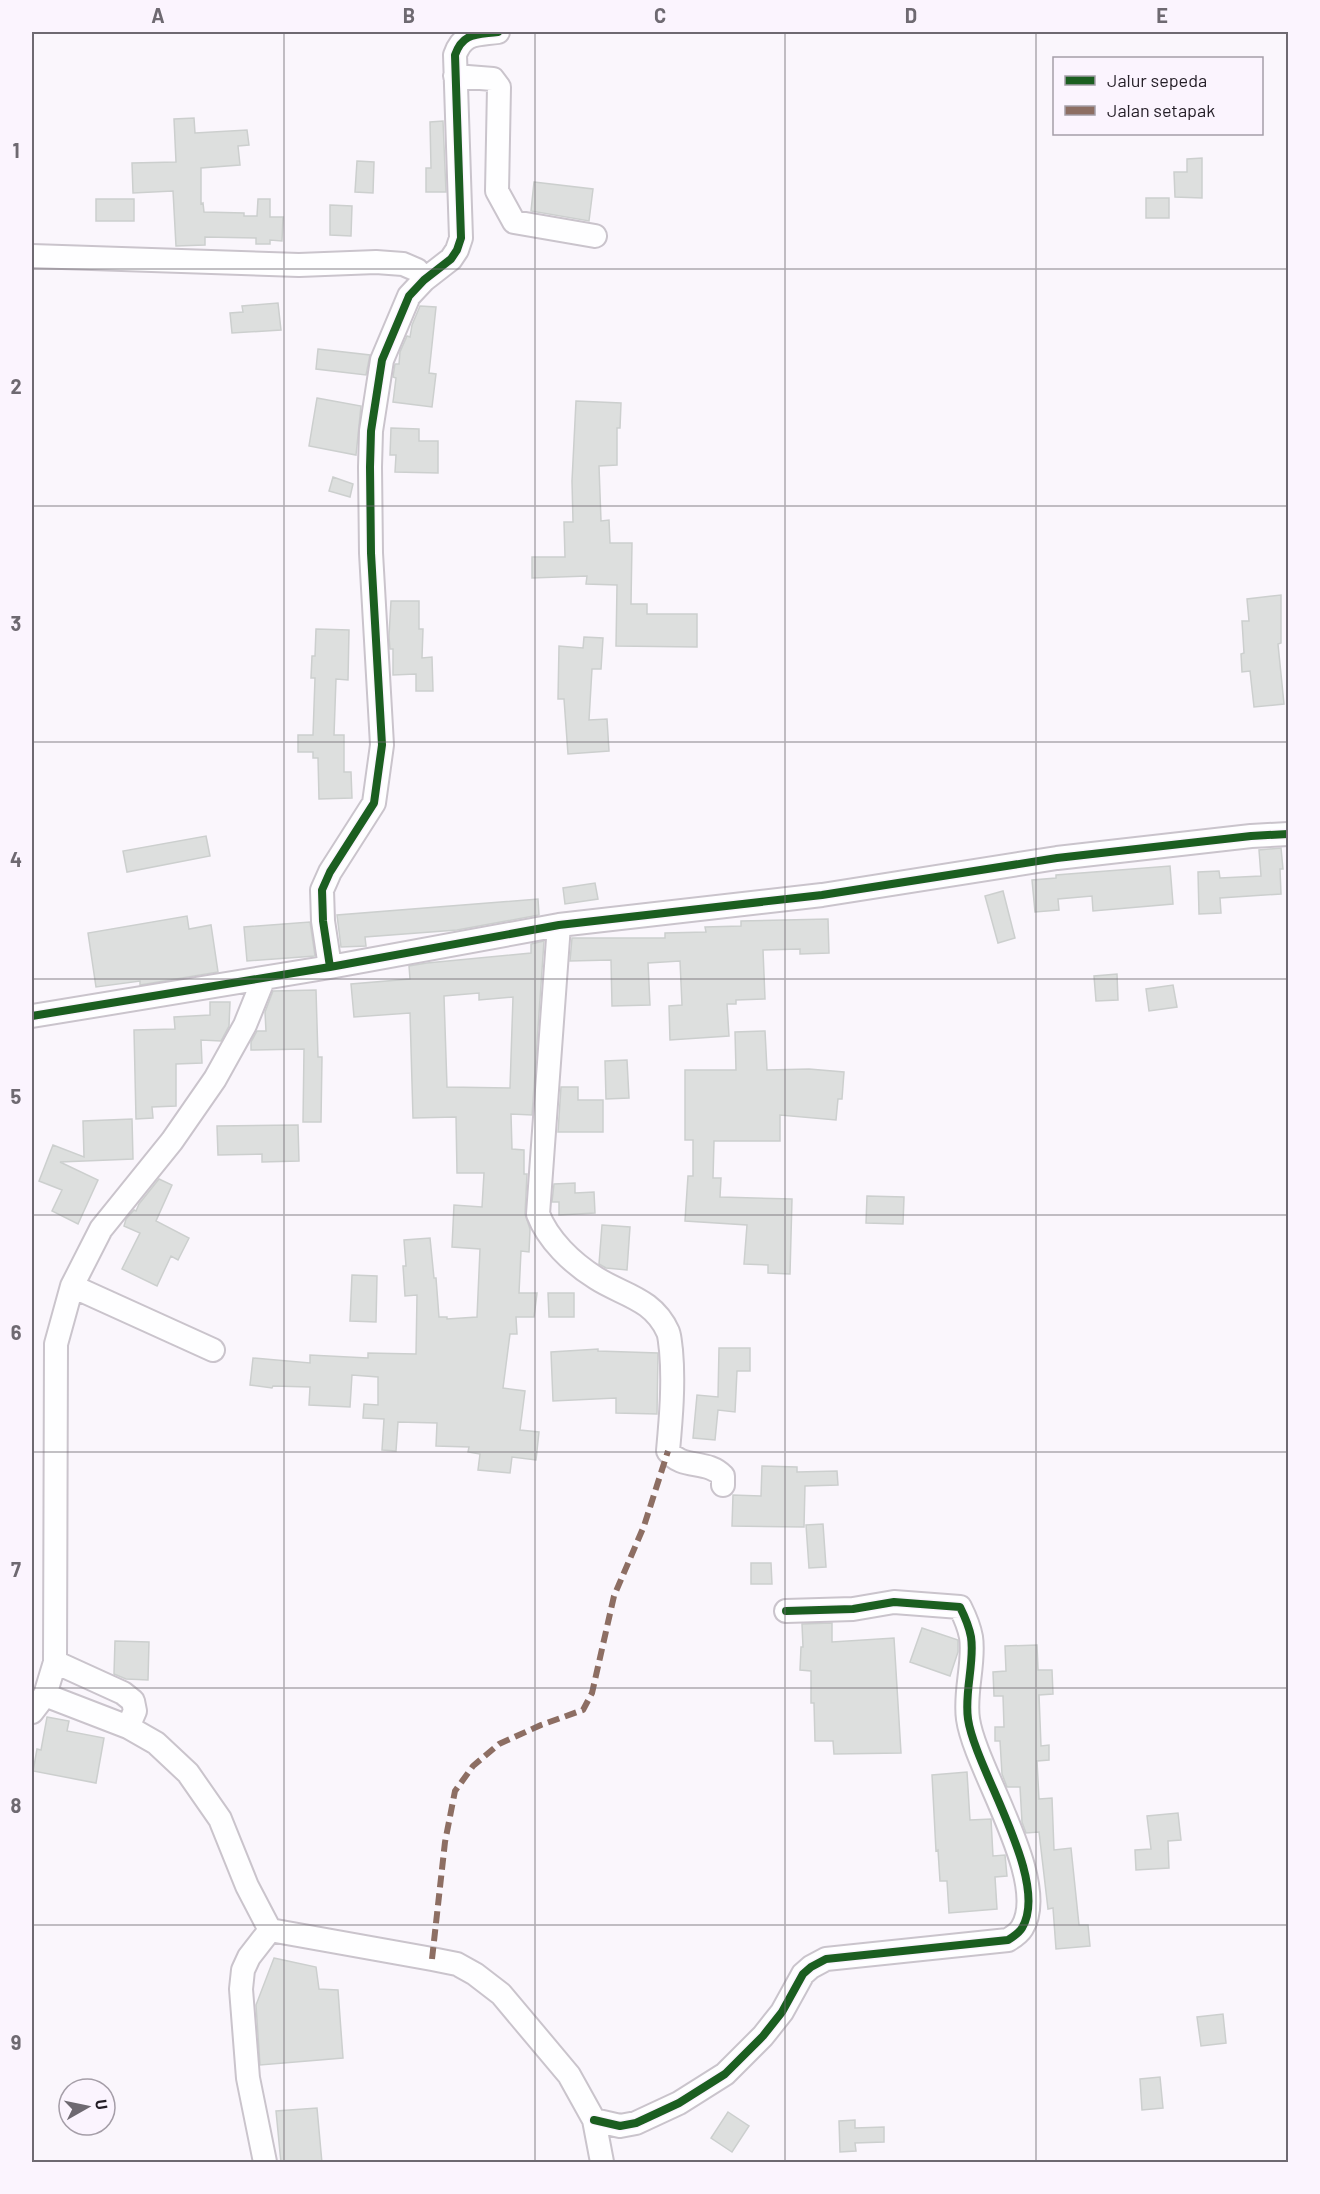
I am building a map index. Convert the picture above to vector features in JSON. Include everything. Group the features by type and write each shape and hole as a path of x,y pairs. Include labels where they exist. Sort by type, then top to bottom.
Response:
{"street":[{"path":"330,967 322,921 322,890 330,872 374,803 382,745 371,553 371,431 382,360 409,296 424,280 451,259 457,250 461,238 455,55 467,37 498,32"},
{"path":"454,76 494,79 499,87 497,191 514,222 595,237"},
{"path":"32,256 299,265 394,263 417,270 424,280"},
{"path":"32,1016 330,967 558,926 822,895 1057,858 1239,837 1288,834"},
{"path":"558,926 538,1214 543,1226 556,1244 596,1279 639,1298 656,1314 669,1332 673,1370 668,1451 682,1463 718,1470 723,1476 723,1485"},
{"path":"264,978 245,1025 215,1079 172,1141 101,1229 72,1286 56,1344 55,1662 38,1704 128,1727 156,1743 188,1773 220,1819 247,1886 270,1930"},
{"path":"72,1286 213,1350"},
{"path":"594,2120 620,2126 636,2123 679,2103 725,2074 763,2036 782,2012 803,1974 819,1962 826,1959 1008,1940 1023,1927 1028,1898 1022,1859 976,1746 968,1720 972,1639 960,1607 894,1602 853,1609 786,1611"},
{"path":"55,1662 123,1693 133,1701 135,1711 128,1727"},
{"path":"270,1930 457,1964 475,1974 501,1994 568,2075 594,2120 602,2163"},
{"path":"265,2163 249,2078 241,1989 243,1970 270,1930"}],"building":[{"path":"194,118 195,133 247,130 249,145 238,146 240,165 201,168 201,204 203,203 204,212 244,213 244,216 257,216 258,199 270,199 270,217 283,217 282,241 270,240 270,244 256,244 256,238 205,237 205,245 176,246 173,191 133,193 132,163 176,162 174,119"},
{"path":"443,121 446,192 426,192 426,168 431,168 430,122"},
{"path":"1202,158 1202,198 1175,197 1174,172 1187,172 1187,159"},
{"path":"357,161 374,162 373,193 355,192"},
{"path":"534,182 593,189 589,221 531,211"},
{"path":"1146,198 1169,198 1169,218 1146,218"},
{"path":"96,199 134,199 134,221 96,221"},
{"path":"330,205 352,206 351,236 330,235"},
{"path":"278,303 281,330 232,333 230,313 243,312 242,306"},
{"path":"420,306 436,307 429,373 436,374 432,407 393,402 395,364 399,364 400,352 407,336 410,337"},
{"path":"318,349 370,355 366,375 316,369"},
{"path":"317,398 361,406 356,455 309,446"},
{"path":"576,401 621,403 620,428 617,428 617,465 599,466 601,521 609,520 610,543 632,543 631,604 647,604 647,614 697,614 697,647 616,646 617,585 586,584 587,576 532,578 532,557 565,557 564,522 573,522 572,481"},
{"path":"391,428 419,429 419,441 438,441 438,473 395,472 396,455 390,455"},
{"path":"333,477 353,484 350,497 329,491"},
{"path":"1281,595 1281,643 1278,644 1284,704 1254,707 1250,671 1242,672 1241,654 1244,653 1242,621 1249,621 1247,599"},
{"path":"391,601 419,601 419,629 423,629 422,658 432,657 433,691 416,691 416,674 393,675 393,649 390,649 389,636"},
{"path":"316,629 349,630 348,680 336,679 334,735 344,735 344,772 351,772 352,798 319,799 318,758 313,758 313,752 298,752 298,735 313,735 315,678 311,678"},
{"path":"584,637 603,638 601,669 592,669 589,720 607,719 609,751 568,754 564,699 558,699 559,646 583,648"},
{"path":"206,836 210,856 127,872 123,851"},
{"path":"1281,848 1283,869 1280,869 1281,894 1220,898 1221,913 1199,914 1198,872 1219,871 1220,878 1261,876 1259,850"},
{"path":"1170,866 1173,904 1093,911 1092,896 1058,899 1059,910 1035,912 1032,880 1056,878 1056,875"},
{"path":"595,883 598,899 565,904 563,888"},
{"path":"1003,891 1015,938 998,943 985,896"},
{"path":"538,899 539,915 457,930 365,937 366,946 341,947 337,915"},
{"path":"187,916 189,929 211,925 218,972 140,985 140,981 96,987 88,933"},
{"path":"828,919 829,953 800,954 800,949 763,950 765,999 736,1000 736,1004 727,1004 729,1036 670,1040 669,1006 682,1005 680,961 648,963 650,1005 612,1006 611,960 570,961 572,938 665,938 665,933 706,932 705,927 741,926 741,921"},
{"path":"310,922 315,956 247,961 244,927"},
{"path":"544,941 532,1115 511,1114 512,1149 524,1150 524,1174 527,1174 525,1214 530,1229 529,1252 521,1251 519,1293 537,1293 534,1317 516,1317 517,1334 510,1334 503,1388 525,1391 520,1430 539,1432 536,1460 512,1457 510,1473 478,1470 480,1454 468,1452 469,1447 436,1446 437,1423 398,1422 396,1451 382,1450 384,1419 363,1418 364,1404 378,1405 378,1377 352,1375 350,1407 309,1405 310,1387 273,1386 272,1388 250,1385 253,1358 310,1363 310,1355 368,1358 368,1353 416,1354 417,1295 405,1296 404,1240 430,1238 439,1317 447,1317 447,1319 477,1317 480,1249 452,1247 454,1205 482,1207 484,1173 457,1173 456,1117 413,1118 410,1013 354,1017 351,984 410,979 409,966 531,953 531,944","holes":["479,993 479,1000 513,997 510,1088 447,1087 444,996"]},
{"path":"1117,974 1118,1000 1096,1001 1094,976"},
{"path":"1173,985 1177,1007 1149,1011 1146,989"},
{"path":"316,990 318,1057 322,1057 321,1122 303,1122 304,1049 251,1050 251,1042 257,1031 266,1031 265,1012 273,991"},
{"path":"210,1002 230,1002 229,1026 221,1041 201,1040 202,1063 176,1064 176,1106 152,1107 153,1118 136,1119 134,1030 175,1029 174,1017 210,1015"},
{"path":"765,1031 767,1070 809,1069 844,1072 842,1099 838,1099 836,1120 780,1115 780,1141 714,1141 713,1178 721,1178 720,1197 792,1199 790,1274 768,1273 768,1265 744,1264 747,1225 685,1221 688,1176 693,1176 693,1140 685,1140 685,1070 736,1070 735,1032"},
{"path":"627,1060 629,1098 606,1099 605,1061"},
{"path":"561,1087 578,1087 578,1100 603,1100 603,1132 558,1132"},
{"path":"132,1119 133,1159 60,1162 98,1180 78,1224 52,1211 62,1190 39,1181 53,1145 84,1157 83,1121"},
{"path":"298,1125 299,1161 262,1162 262,1154 218,1155 217,1126"},
{"path":"159,1179 172,1185 156,1221 189,1238 178,1260 171,1256 157,1286 122,1269 140,1233 124,1226 126,1219 134,1210 136,1211"},
{"path":"575,1183 575,1193 594,1192 595,1213 559,1215 559,1202 552,1202 554,1184"},
{"path":"867,1196 904,1197 903,1224 866,1223"},
{"path":"602,1225 630,1227 627,1270 606,1268 599,1264"},
{"path":"352,1275 377,1276 376,1322 350,1321"},
{"path":"548,1293 574,1293 574,1317 549,1317"},
{"path":"719,1348 750,1348 750,1371 737,1371 735,1412 718,1410 715,1440 693,1438 697,1395 718,1397"},
{"path":"598,1349 598,1351 658,1353 657,1414 616,1413 616,1398 553,1401 551,1352"},
{"path":"762,1466 797,1467 797,1472 837,1471 838,1485 805,1486 804,1527 732,1526 733,1495 761,1496"},
{"path":"823,1524 826,1567 809,1568 806,1525"},
{"path":"751,1563 771,1563 772,1584 751,1584"},
{"path":"832,1623 832,1642 894,1638 901,1753 834,1754 833,1741 815,1741 814,1703 811,1703 811,1671 800,1670 801,1647 803,1647 802,1624"},
{"path":"922,1628 958,1640 958,1652 950,1676 910,1662"},
{"path":"115,1641 149,1642 148,1680 126,1679 114,1674"},
{"path":"1037,1645 1038,1670 1052,1670 1053,1694 1039,1695 1041,1746 1049,1745 1049,1760 1037,1761 1039,1799 1052,1798 1054,1850 1071,1848 1079,1925 1088,1925 1090,1946 1056,1949 1053,1908 1048,1909 1039,1832 1026,1833 1022,1822 1020,1787 1007,1787 1002,1774 1000,1741 995,1741 995,1727 1004,1727 1003,1696 994,1696 993,1672 1006,1671 1005,1646"},
{"path":"47,1717 69,1721 67,1731 104,1738 96,1783 33,1771 37,1749 41,1750"},
{"path":"967,1772 970,1820 991,1819 993,1856 1005,1855 1007,1876 995,1877 997,1909 949,1913 947,1881 940,1881 938,1850 936,1851 932,1775"},
{"path":"1178,1813 1181,1840 1168,1841 1169,1868 1136,1870 1135,1850 1151,1849 1147,1816"},
{"path":"274,1958 316,1967 319,1989 338,1990 343,2058 260,2065 256,2005"},
{"path":"1223,2014 1226,2043 1201,2046 1197,2017"},
{"path":"1160,2077 1163,2108 1142,2110 1140,2079"},
{"path":"317,2108 322,2163 281,2163 276,2111"},
{"path":"728,2112 749,2126 732,2152 711,2138"},
{"path":"855,2120 855,2128 884,2127 884,2142 855,2143 856,2151 840,2152 839,2121"}],"marked path":[{"path":"432,1959 445,1842 455,1791 473,1766 499,1744 541,1725 583,1710 592,1693 614,1596 644,1526 668,1451"}],"cycle path":[{"path":"330,967 323,921 322,890 330,872 374,803 382,745 371,553 370,467 371,431 382,360 409,296 424,280 451,259 457,250 461,238 455,55 467,38 498,32"},
{"path":"32,1016 330,967 559,925 822,895 1057,858 1251,836 1288,834"},
{"path":"594,2120 620,2126 636,2123 679,2103 725,2074 763,2036 782,2012 803,1974 826,1959 1008,1940 1022,1928 1028,1908 1027,1883 1020,1854 983,1766 968,1719 967,1698 972,1647 969,1629 960,1607 894,1602 853,1609 786,1611"}]}
